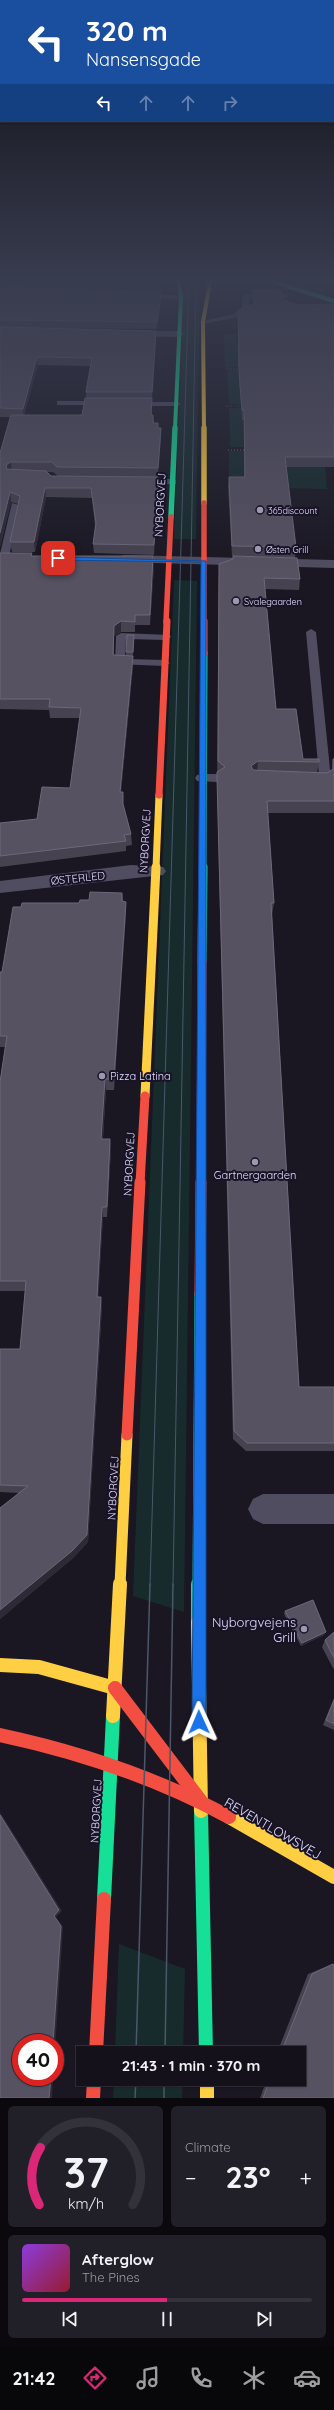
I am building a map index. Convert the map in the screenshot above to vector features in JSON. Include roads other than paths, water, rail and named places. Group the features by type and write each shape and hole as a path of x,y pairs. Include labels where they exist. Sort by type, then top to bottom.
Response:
{"street":[{"name":"NYBORGVEJ","path":"96,2046 156,871 168,560 178,375"},
{"path":"203,375 204,561 198,1622 200,1800 206,2046"},
{"path":"2,557 20,557"},
{"path":"112,559 334,564"},
{"name":"ØSTERLED","path":"0,887 131,871 156,871"},
{"path":"263,1510 334,1510"},
{"path":"0,1665 39,1667 115,1688 200,1800"},
{"path":"0,1735 25,1740 110,1766 200,1800"},
{"name":"REVENTLOWSVEJ","path":"200,1800 334,1878"},
{"path":"93,2098 94,2086"},
{"path":"207,2086 208,2098"}],"lane":[{"path":"60,403 177,404"},
{"path":"128,482 173,482"},
{"path":"2,557 15,506"},
{"path":"303,779 326,780 311,632"},
{"path":"165,663 119,662 121,636 166,637"},
{"path":"202,778 217,778"}],"tram line":[{"path":"150,1585 186,375"},
{"path":"173,1585 194,375"},
{"path":"136,2046 150,1584"},
{"path":"165,2046 173,1584"},
{"path":"135,2098 136,2086"},
{"path":"164,2086 164,2098"}],"place":[{"name":"365discount","path":"260,510"},
{"name":"Østen Grill","path":"258,549"},
{"name":"Svalegaarden","path":"236,601"},
{"name":"Pizza Latina","path":"102,1076"},
{"name":"Gartnergaarden","path":"255,1162"},
{"name":"Nyborgvejens Grill","path":"304,1629"}]}
